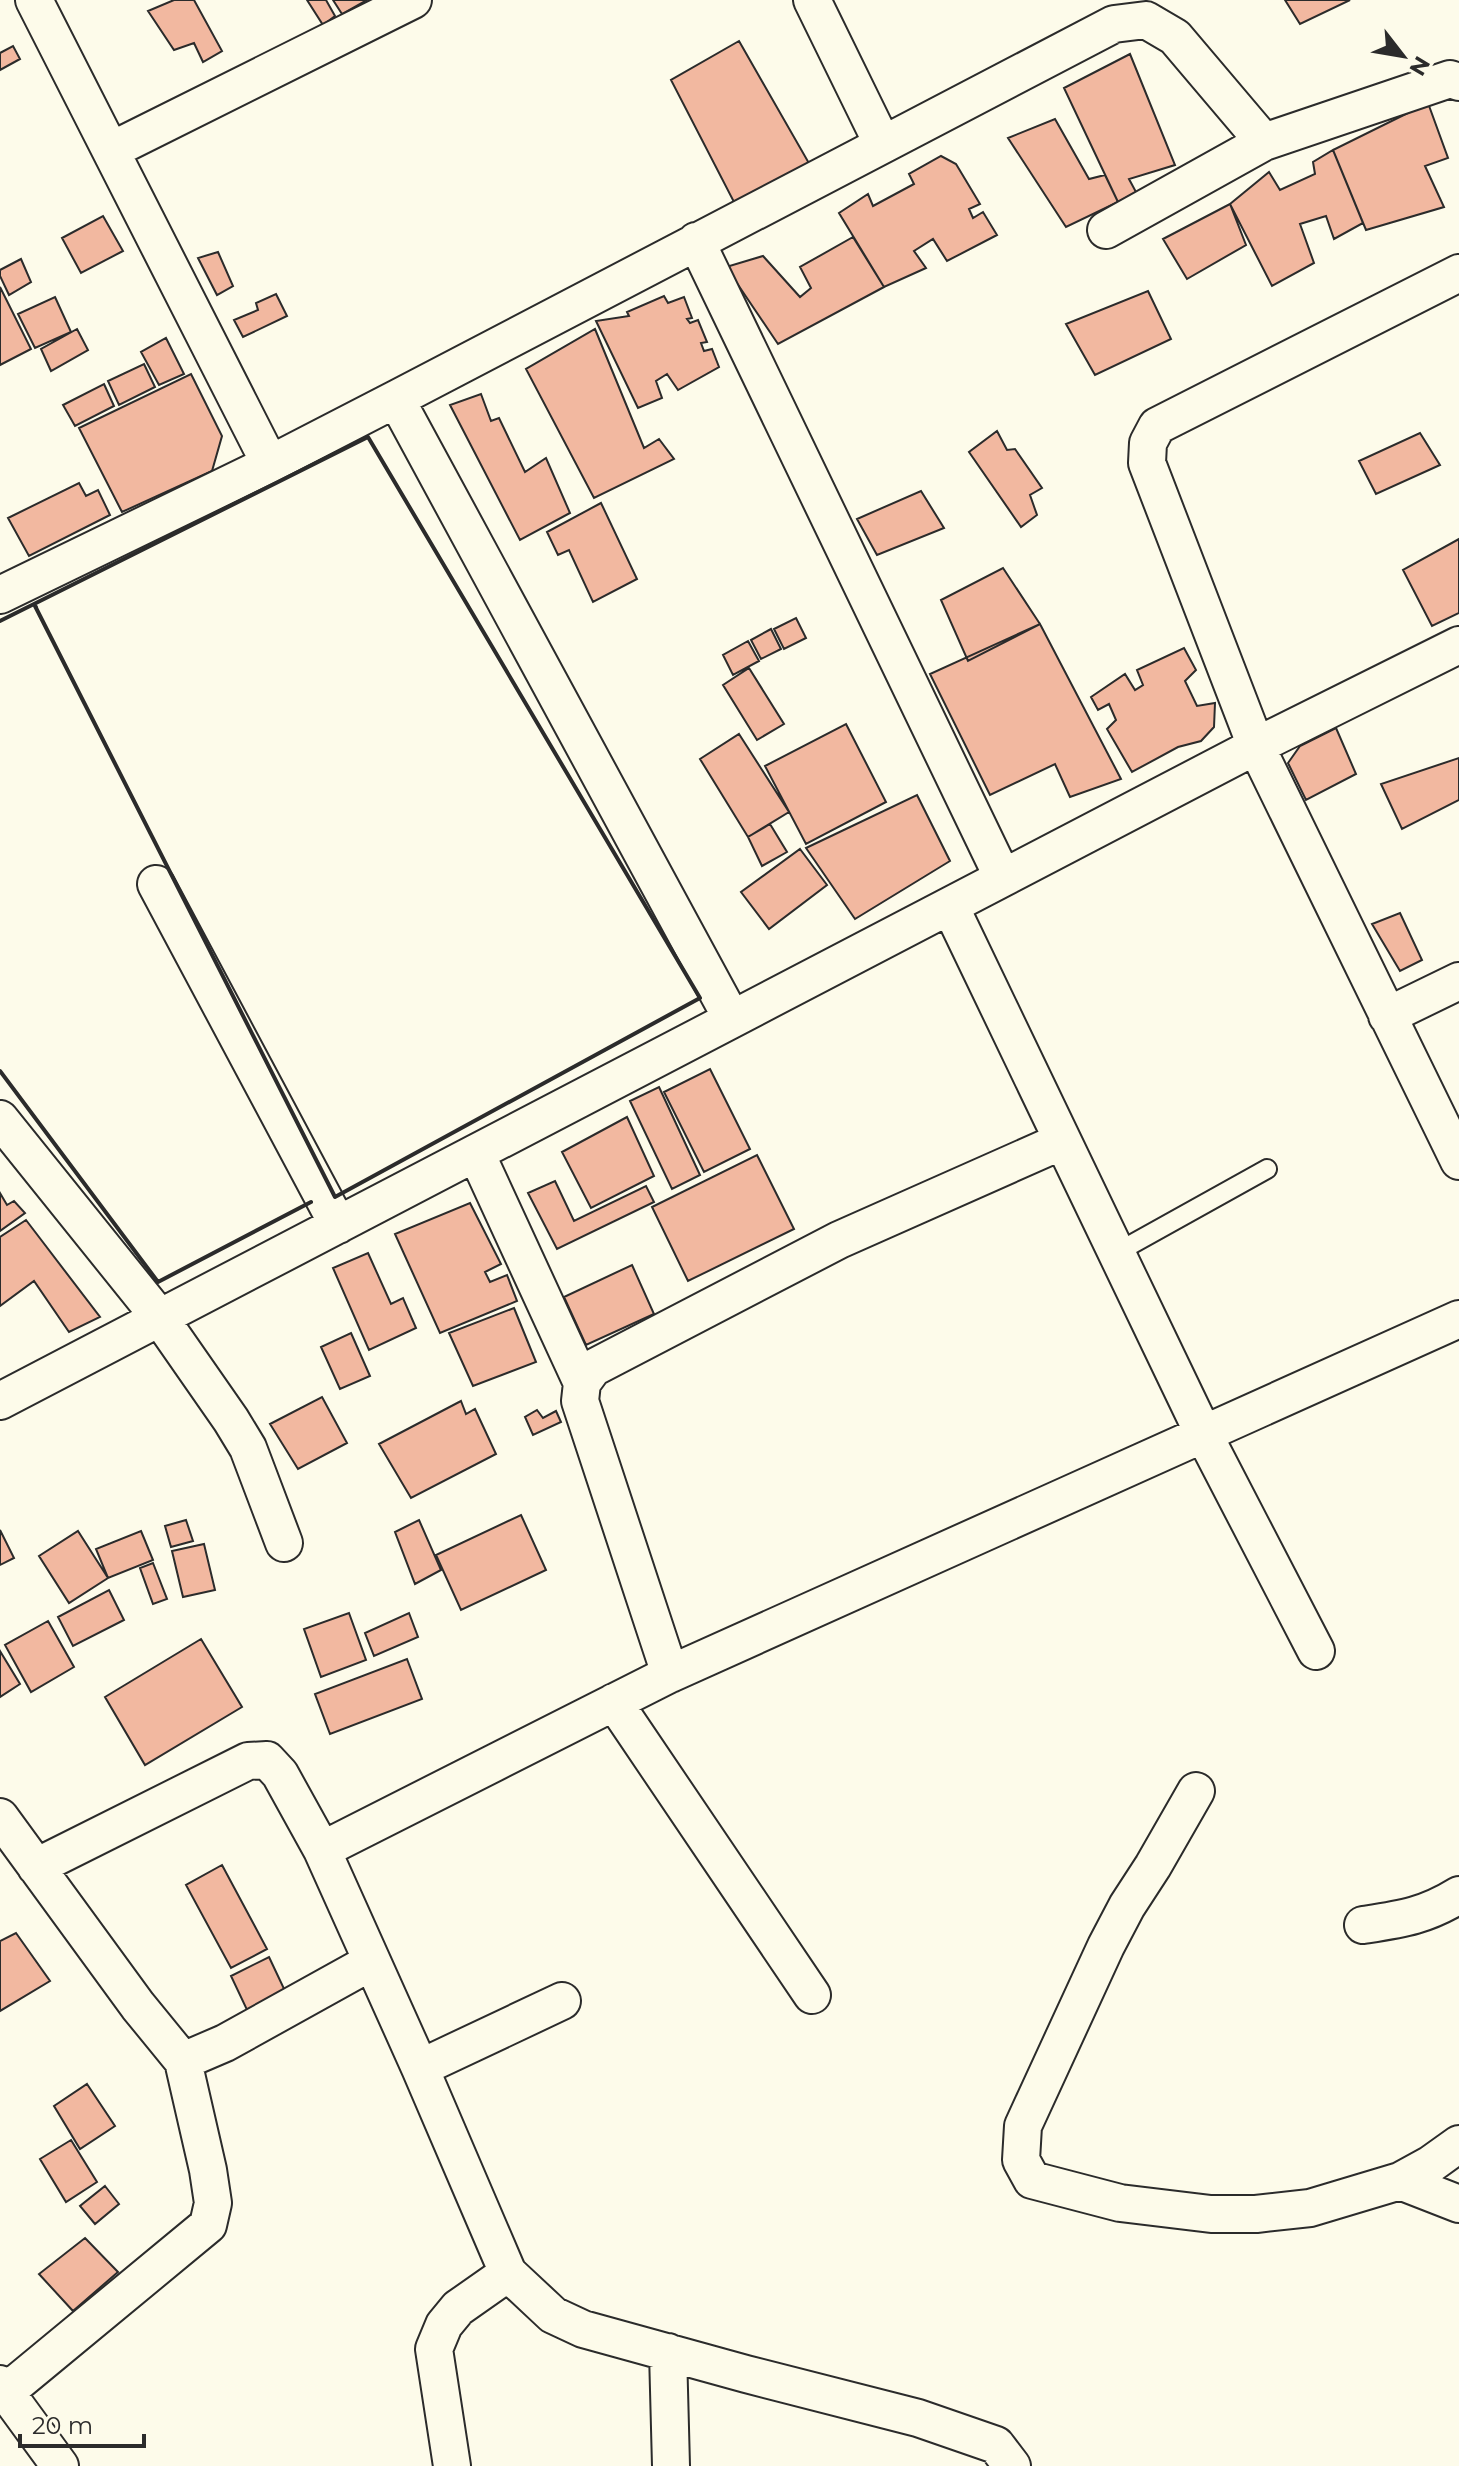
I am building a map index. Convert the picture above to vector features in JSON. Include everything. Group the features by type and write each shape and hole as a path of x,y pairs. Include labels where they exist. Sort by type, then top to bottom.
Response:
{"street":[{"path":"34,0 270,464"},
{"path":"112,150 413,0"},
{"path":"812,0 882,143"},
{"path":"0,595 270,464 882,143 1106,12 1146,20 1175,37 1264,142"},
{"path":"1106,230 1264,142 1450,79 1459,82"},
{"path":"696,241 1003,878"},
{"path":"1459,273 1157,426 1148,443 1147,463 1256,746 1459,1161"},
{"path":"396,399 732,1019"},
{"path":"0,1401 1256,746 1459,645"},
{"path":"156,884 338,1225"},
{"path":"950,906 1204,1435 1316,1651"},
{"path":"1387,1016 1459,981"},
{"path":"0,1119 160,1318 231,1420 248,1448 284,1543"},
{"path":"670,1674 580,1401 582,1383 593,1368 839,1240 1062,1141"},
{"path":"476,1153 582,1383"},
{"path":"322,1850 670,1674 1459,1319"},
{"path":"614,1702 812,1995"},
{"path":"36,1867 248,1761 267,1760 280,1774 322,1850 508,2273 553,2315 565,2322 918,2418 996,2445 1012,2466"},
{"path":"1196,1791 1106,1946 1023,2126 1021,2160 1032,2180 1120,2203 1211,2214 1256,2214 1310,2208 1400,2181 1459,2144"},
{"path":"0,1817 138,2006 183,2061 213,2203 208,2225 8,2408 60,2466"},
{"path":"1363,1925 1410,1918 1440,1907 1459,1895"},
{"path":"183,2061 225,2043 371,1962"},
{"path":"420,2068 562,2001"},
{"path":"1400,2181 1459,2204"},
{"path":"452,2466 434,2349 444,2325 458,2308 508,2273"},
{"path":"668,2352 671,2466"}],"lane":[{"path":"1116,1253 1267,1169"}],"building":[{"path":"174,0 194,0 222,51 203,62 194,43 174,50 148,11"},
{"path":"307,0 326,0 335,16 323,25"},
{"path":"333,0 367,0 342,14"},
{"path":"1285,0 1350,0 1300,24"},
{"path":"739,41 810,165 735,204 671,80"},
{"path":"13,46 20,59 0,70 0,53"},
{"path":"1130,54 1175,165 1129,179 1136,192 1118,202 1064,88"},
{"path":"1428,103 1448,158 1425,166 1444,207 1366,230 1333,150"},
{"path":"1055,119 1089,179 1105,175 1118,202 1066,227 1008,138"},
{"path":"1333,150 1363,223 1334,239 1326,216 1300,224 1314,263 1272,286 1230,204 1269,172 1280,190 1315,174 1313,162"},
{"path":"941,156 956,164 980,204 969,209 973,218 983,212 997,235 947,261 933,239 914,251 926,268 884,287 839,213 868,194 873,206 914,184 909,174"},
{"path":"1230,204 1246,245 1187,279 1163,239"},
{"path":"103,216 123,251 81,273 62,238"},
{"path":"853,237 884,287 778,344 726,267 763,256 800,297 811,288 800,267"},
{"path":"218,252 233,286 217,295 198,258"},
{"path":"21,259 31,282 9,295 0,270"},
{"path":"0,287 31,349 0,365"},
{"path":"1148,291 1171,339 1095,375 1066,324"},
{"path":"276,294 287,316 243,337 234,320 258,310 256,303"},
{"path":"664,296 668,303 684,297 692,318 687,319 690,323 698,320 707,342 701,343 704,351 712,349 719,367 678,390 667,374 656,381 662,398 638,408 596,321 629,316 627,312"},
{"path":"55,297 71,332 35,348 18,314"},
{"path":"77,329 88,350 51,371 41,349"},
{"path":"595,329 644,448 659,439 674,459 594,498 526,369"},
{"path":"166,338 184,374 159,385 141,352"},
{"path":"144,364 155,387 119,405 108,381"},
{"path":"191,374 222,436 212,471 122,512 79,428"},
{"path":"104,384 114,406 75,426 63,405"},
{"path":"481,394 491,421 499,418 525,472 546,458 570,513 520,540 450,405"},
{"path":"997,431 1007,450 1015,449 1042,488 1030,495 1037,515 1021,527 969,452"},
{"path":"1420,433 1440,465 1376,494 1359,461"},
{"path":"79,483 86,496 98,490 110,515 29,556 8,518"},
{"path":"921,491 944,528 877,555 857,519"},
{"path":"601,503 637,579 593,602 569,550 558,555 547,532"},
{"path":"1459,539 1459,613 1432,626 1403,570"},
{"path":"1003,568 1040,624 968,661 941,600"},
{"path":"796,618 806,638 784,649 774,629"},
{"path":"1040,624 1121,779 1070,797 1055,764 990,795 930,674"},
{"path":"771,629 781,649 761,659 751,640"},
{"path":"748,641 759,661 733,675 723,655"},
{"path":"1184,648 1196,670 1185,681 1197,706 1215,703 1214,727 1201,741 1178,747 1132,772 1107,729 1116,720 1109,704 1098,710 1091,697 1125,674 1135,690 1143,685 1137,670"},
{"path":"749,668 784,724 757,740 723,685"},
{"path":"846,724 886,802 806,844 765,766"},
{"path":"1336,728 1356,774 1306,800 1288,763 1300,746"},
{"path":"739,734 789,812 748,837 700,759"},
{"path":"1459,758 1459,800 1402,829 1381,784"},
{"path":"917,795 950,861 855,919 806,848"},
{"path":"770,824 787,852 762,866 748,837"},
{"path":"800,849 827,885 769,929 741,892"},
{"path":"1400,913 1422,960 1400,971 1372,924"},
{"path":"710,1069 750,1149 704,1172 664,1092"},
{"path":"659,1087 700,1175 672,1189 630,1101"},
{"path":"627,1117 654,1176 591,1208 562,1152"},
{"path":"757,1155 794,1229 688,1281 652,1207"},
{"path":"555,1181 574,1221 646,1186 654,1202 557,1249 528,1193"},
{"path":"0,1193 7,1205 14,1201 25,1213 0,1231"},
{"path":"470,1203 501,1264 485,1272 490,1282 507,1275 517,1301 440,1333 395,1234"},
{"path":"26,1220 100,1317 69,1332 34,1281 0,1306 0,1237"},
{"path":"368,1253 391,1304 403,1298 416,1328 369,1350 333,1268"},
{"path":"632,1265 654,1314 586,1345 564,1297"},
{"path":"514,1308 536,1362 473,1386 449,1333"},
{"path":"351,1333 370,1376 340,1389 321,1347"},
{"path":"322,1397 347,1443 298,1469 270,1424"},
{"path":"461,1401 466,1414 475,1409 496,1454 411,1498 379,1444"},
{"path":"537,1410 543,1418 556,1411 561,1422 533,1435 525,1417"},
{"path":"521,1515 546,1570 461,1610 436,1555"},
{"path":"186,1520 193,1541 171,1547 165,1526"},
{"path":"419,1520 441,1570 415,1584 395,1532"},
{"path":"0,1530 14,1558 0,1565"},
{"path":"78,1531 108,1578 69,1603 39,1556"},
{"path":"141,1531 153,1560 108,1578 96,1549"},
{"path":"204,1544 215,1590 183,1597 172,1551"},
{"path":"153,1563 167,1599 153,1604 140,1568"},
{"path":"109,1590 124,1620 73,1646 58,1617"},
{"path":"349,1613 366,1660 321,1677 304,1629"},
{"path":"409,1613 418,1637 374,1656 365,1633"},
{"path":"48,1621 74,1667 31,1692 5,1645"},
{"path":"201,1639 242,1707 145,1765 105,1697"},
{"path":"0,1651 20,1684 0,1697"},
{"path":"407,1659 422,1699 330,1734 315,1694"},
{"path":"222,1865 267,1949 231,1968 186,1885"},
{"path":"16,1933 50,1981 0,2011 0,1941"},
{"path":"269,1957 286,1993 248,2012 231,1976"},
{"path":"87,2084 115,2126 80,2149 54,2106"},
{"path":"71,2140 97,2182 66,2202 40,2159"},
{"path":"105,2186 119,2204 95,2224 80,2206"},
{"path":"85,2238 118,2272 73,2311 39,2274"}],"wall":[{"path":"368,437 700,998 335,1197 34,604 368,437"},
{"path":"0,621 34,604 36,607"},
{"path":"0,1071 158,1282 311,1202"}]}
